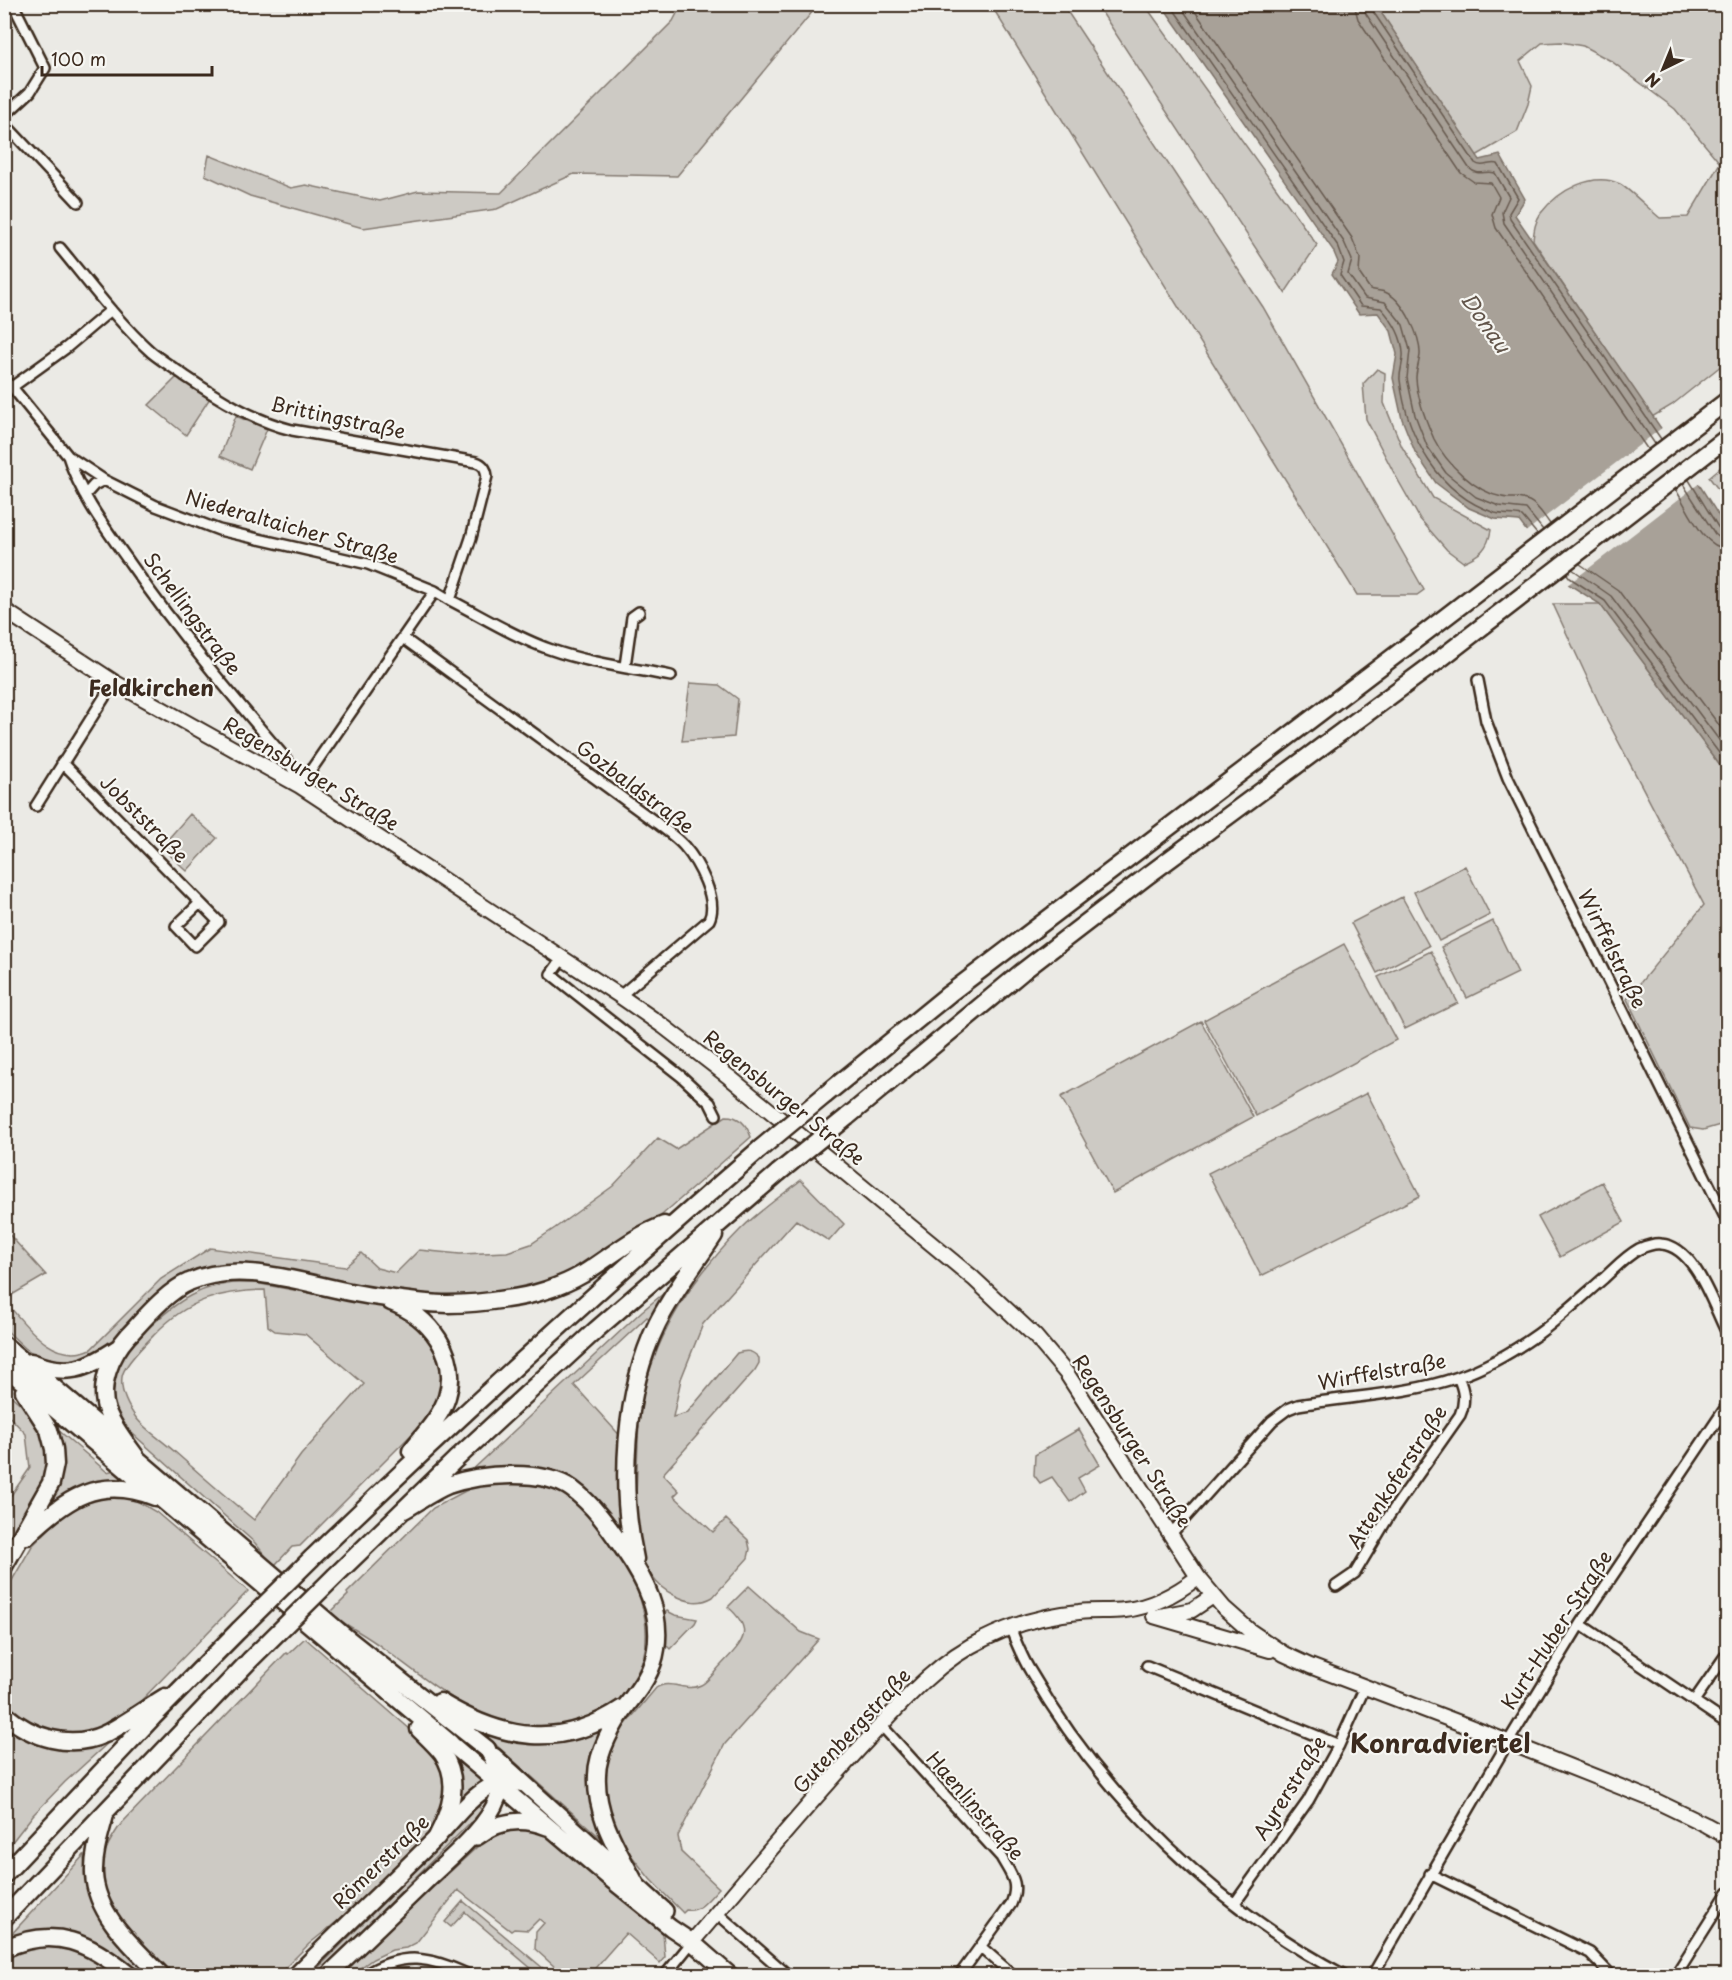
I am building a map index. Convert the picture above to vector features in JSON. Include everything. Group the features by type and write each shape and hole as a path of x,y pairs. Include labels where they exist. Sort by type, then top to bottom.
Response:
{"highway":[{"path":"310,1556 424,1449 698,1203 825,1095 949,994 1728,400"},
{"path":"4,1918 250,1660 335,1576 587,1338 726,1217 1022,972 1147,876 1444,656 1728,437"},
{"path":"4,1867 171,1693 402,1462 664,1225 698,1203"},
{"path":"637,1569 628,1524 627,1486 630,1425 635,1392 657,1325 669,1302 726,1217"},
{"path":"12,1366 59,1371 77,1370 99,1361 118,1347 178,1288 193,1280 211,1275 256,1274 379,1297 455,1304 510,1299 554,1287 581,1275 645,1232 664,1225"},
{"path":"379,1297 401,1306 430,1327 443,1346 448,1370 447,1398 437,1417 402,1462"},
{"path":"4,1345 12,1366 49,1430 55,1464 51,1483 4,1566"},
{"path":"118,1347 108,1369 104,1401 114,1425 136,1457"},
{"path":"12,1366 136,1457 379,1665 488,1749"},
{"path":"12,1366 164,1500 450,1743"},
{"path":"404,1510 446,1486 471,1479 503,1475 546,1479 571,1488 590,1506 603,1519 637,1569 657,1619 657,1645 651,1669 607,1740 599,1759 597,1786 603,1820 636,1885"},
{"path":"17,1546 47,1518 72,1500 99,1489 127,1488 164,1500"},
{"path":"4,1875 237,1628"},
{"path":"379,1665 448,1707 479,1722 529,1735 547,1736 576,1731 603,1721 627,1705"},
{"path":"382,1686 441,1752 449,1767 453,1782 451,1808 437,1837"},
{"path":"4,1714 18,1726 44,1738 61,1741 78,1740 105,1734 171,1693"},
{"path":"106,1810 94,1866 96,1890 119,1931 162,1976"},
{"path":"4,1949 33,1940 66,1939 99,1952 130,1976"}],"main road":[{"path":"450,1743 731,1976"},
{"path":"327,1976 459,1849 489,1814 498,1797 500,1783 495,1763 488,1749"},
{"path":"488,1749 679,1924 692,1942"},
{"path":"500,1783 508,1781 524,1784"},
{"name":"Römerstraße","path":"295,1976 476,1796 492,1785 500,1783"},
{"path":"459,1849 485,1831 502,1823 535,1822 550,1828"}],"street":[{"path":"4,116 30,92 45,68 13,4"},
{"path":"4,123 78,202"},
{"name":"Brittingstraße","path":"60,248 140,341 160,359 236,408 292,430 476,462 484,466 487,476 471,538 450,600"},
{"path":"7,381 66,348 111,310"},
{"name":"Niederaltaicher Straße","path":"7,381 68,456 104,480 156,506 219,530 368,564 435,591 522,639 542,646 584,659 671,676"},
{"name":"Schellingstraße","path":"68,456 96,514 138,574 200,656 287,760 296,773 300,786"},
{"path":"85,495 94,485 104,480"},
{"path":"300,786 435,591"},
{"name":"Regensburger Straße","path":"4,610 114,682 300,786 620,996 722,1071 963,1270 1035,1336 1067,1374 1198,1577 1250,1631 1284,1654 1663,1805 1728,1837"},
{"path":"625,666 632,617 639,612"},
{"name":"Gozbaldstraße","path":"403,638 658,824 693,856 712,905 713,912 709,920 620,996"},
{"name":"Wirffelstraße","path":"1478,680 1486,721 1508,778 1728,1223"},
{"path":"36,806 114,682"},
{"name":"Jobststraße","path":"62,762 219,922 195,946 176,926 200,903"},
{"path":"562,959 551,974 682,1077 710,1103 716,1115"},
{"name":"Wirffelstraße","path":"1170,1536 1265,1429 1288,1409 1307,1403 1400,1391 1458,1377 1508,1353 1538,1334 1629,1255 1650,1245 1662,1244 1684,1254 1693,1265 1728,1335"},
{"name":"Attenkoferstraße","path":"1336,1586 1356,1573 1389,1516 1460,1415 1464,1406 1464,1398 1458,1377"},
{"name":"Kurt-Huber-Straße","path":"1372,1976 1508,1742 1580,1624 1728,1404"},
{"name":"Gutenbergstraße","path":"666,1974 835,1774 935,1671 958,1653 1010,1627 1050,1616 1081,1611 1125,1610 1153,1604 1177,1593 1198,1577"},
{"name":"Gutenbergstraße","path":"1125,1610 1154,1616 1192,1610 1214,1596"},
{"path":"1154,1616 1284,1654"},
{"path":"1580,1624 1728,1724"},
{"path":"1010,1627 1029,1670 1058,1718 1111,1786 1173,1851 1234,1903 1273,1931 1346,1976"},
{"path":"1694,1701 1728,1652"},
{"path":"1147,1666 1339,1745"},
{"name":"Ayrerstraße","path":"1234,1903 1308,1801 1339,1745 1365,1687"},
{"name":"Haenlinstraße","path":"881,1725 1001,1857 1015,1881 1016,1892 1011,1904 959,1976"},
{"path":"1430,1874 1590,1953 1612,1976"},
{"path":"1675,1976 1726,1899"},
{"path":"717,1913 789,1976"},
{"path":"981,1947 1014,1976"},
{"path":"363,1976 386,1962 412,1959 442,1964 471,1976"}],"shaded area":[{"path":"682,4 818,5 677,176 574,174 497,209 363,228 250,196 205,175 209,155 291,188 306,185 380,201 418,191 501,193 673,21"},
{"path":"991,5 1063,5 1263,307 1424,590 1417,595 1357,595"},
{"path":"1097,5 1145,5 1317,245 1285,293"},
{"path":"1376,5 1727,5 1727,361 1672,405 1652,417 1533,240 1537,219 1548,205 1576,185 1598,180 1620,184 1660,218 1688,217 1720,163 1675,109 1611,61 1583,46 1561,42 1542,43 1520,61 1532,86 1517,132 1476,156"},
{"path":"1377,369 1385,373 1384,403 1402,447 1433,498 1491,530 1485,547 1479,554 1463,562 1447,550 1420,519 1366,419 1363,384"},
{"path":"177,377 210,398 186,435 149,405"},
{"path":"236,416 267,429 250,469 220,456"},
{"path":"1727,462 1727,501 1709,477"},
{"path":"1553,604 1600,604 1727,775 1727,1123 1703,1130 1690,1128 1627,999 1704,905 1604,714"},
{"path":"690,683 719,685 738,699 734,737 682,741"},
{"path":"190,814 217,838 187,871 161,847"},
{"path":"1465,866 1490,915 1439,941 1414,892"},
{"path":"1402,897 1429,946 1377,973 1351,923"},
{"path":"1493,921 1518,973 1467,998 1441,947"},
{"path":"1344,944 1396,1040 1256,1116 1204,1020"},
{"path":"1431,951 1458,1003 1405,1029 1378,977"},
{"path":"1201,1021 1253,1117 1113,1193 1061,1097"},
{"path":"1367,1093 1420,1196 1261,1276 1208,1173"},
{"path":"726,1116 742,1122 751,1137 663,1214 626,1242 561,1279 505,1295 430,1297 214,1267 101,1354 74,1366 40,1358 25,1348 5,1329 4,1300 31,1331 53,1348 77,1353 91,1349 161,1279 210,1248 345,1267 361,1253 377,1268 396,1273 419,1250 460,1254 507,1252 531,1244 613,1186 658,1138 676,1149"},
{"path":"801,1180 844,1224 829,1241 796,1220 703,1324 681,1379 673,1417 687,1413 737,1353 749,1351 759,1358 755,1370 663,1474 679,1491 674,1496 713,1532 726,1519 748,1540 750,1549 748,1558 713,1597 698,1602 689,1601 659,1585 649,1572 638,1539 636,1502 638,1439 645,1386 656,1353 674,1315 705,1270 748,1222"},
{"path":"1602,1182 1624,1222 1560,1257 1538,1217"},
{"path":"5,1230 46,1275 4,1299"},
{"path":"680,1280 654,1323 647,1317 574,1385 625,1441 624,1539 569,1481 468,1474 642,1311"},
{"path":"255,1283 391,1309 414,1321 435,1347 444,1374 438,1403 415,1431 300,1546 292,1547 274,1566 255,1543 124,1426 112,1400 112,1382 116,1369 140,1337 163,1315 186,1298 214,1286","holes":["265,1290 268,1326 275,1331 305,1334 364,1384 301,1455 254,1520 141,1423 125,1399 122,1377 126,1366 167,1322 192,1305 219,1295"]},
{"path":"5,1390 27,1410 45,1437 48,1470 41,1490 5,1550 5,1504 30,1468 26,1434 5,1412"},
{"path":"57,1429 107,1472 115,1470 133,1484 41,1520"},
{"path":"1079,1429 1100,1465 1078,1478 1085,1491 1070,1502 1052,1477 1040,1483 1034,1475 1035,1455"},
{"path":"491,1482 531,1483 546,1486 562,1492 577,1502 618,1553 628,1570 643,1608 646,1627 645,1646 641,1665 629,1687 604,1712 561,1729 511,1725 473,1710 330,1613 348,1595 347,1593 433,1508 471,1488"},
{"path":"109,1495 132,1498 156,1512 248,1591 131,1711 111,1726 71,1737 39,1729 5,1705 4,1594 32,1546 59,1519 87,1500"},
{"path":"749,1586 801,1632 819,1639 725,1744 678,1836 681,1852 719,1888 700,1907 686,1910 683,1913 650,1879 623,1845 606,1809 603,1772 616,1736 656,1688 667,1684 690,1687 701,1685 735,1650 743,1637 744,1630 737,1615 728,1607"},
{"path":"667,1611 675,1615 697,1619 670,1649 666,1645 664,1614"},
{"path":"305,1638 426,1743 438,1762 445,1783 444,1805 431,1832 366,1898 309,1944 278,1975 173,1975 129,1930 109,1902 101,1875 104,1855 121,1824 286,1653 288,1654"},
{"path":"5,1722 18,1733 106,1737 110,1741 33,1815 5,1851"},
{"path":"604,1727 598,1745 605,1840 478,1729 570,1739 587,1735"},
{"path":"453,1755 482,1780 459,1806 451,1756"},
{"path":"477,1805 482,1810 481,1812 317,1975 310,1976 447,1839"},
{"path":"526,1828 548,1835 663,1933 665,1957 660,1963 626,1933 589,1975 539,1975 465,1912 451,1927 445,1922 463,1901 550,1974 556,1968 535,1949 536,1932 544,1923 539,1919 528,1930 514,1929 511,1931 458,1890 416,1943 406,1948 392,1950 373,1959 350,1975 337,1976 489,1836 503,1830"},
{"path":"84,1855 85,1878 91,1900 153,1975 144,1975 101,1946 8,1938"},
{"path":"42,1944 76,1947 119,1975 5,1975 4,1956"}],"water":[{"name":"Donau","path":"1162,5 1376,5 1480,160 1500,155 1525,199 1515,215 1695,478 1727,529 1727,775 1600,604 1565,582 1519,521 1495,519 1469,508 1436,483 1415,452 1402,419 1393,378 1397,354 1391,331 1378,313 1359,314 1332,274 1338,262 1333,250"}],"pier":[{"path":"1663,427 1701,482 1566,586 1524,533"}],"district":[{"name":"Feldkirchen","path":"151,688"},
{"name":"Konradviertel","path":"1440,1744"}]}
